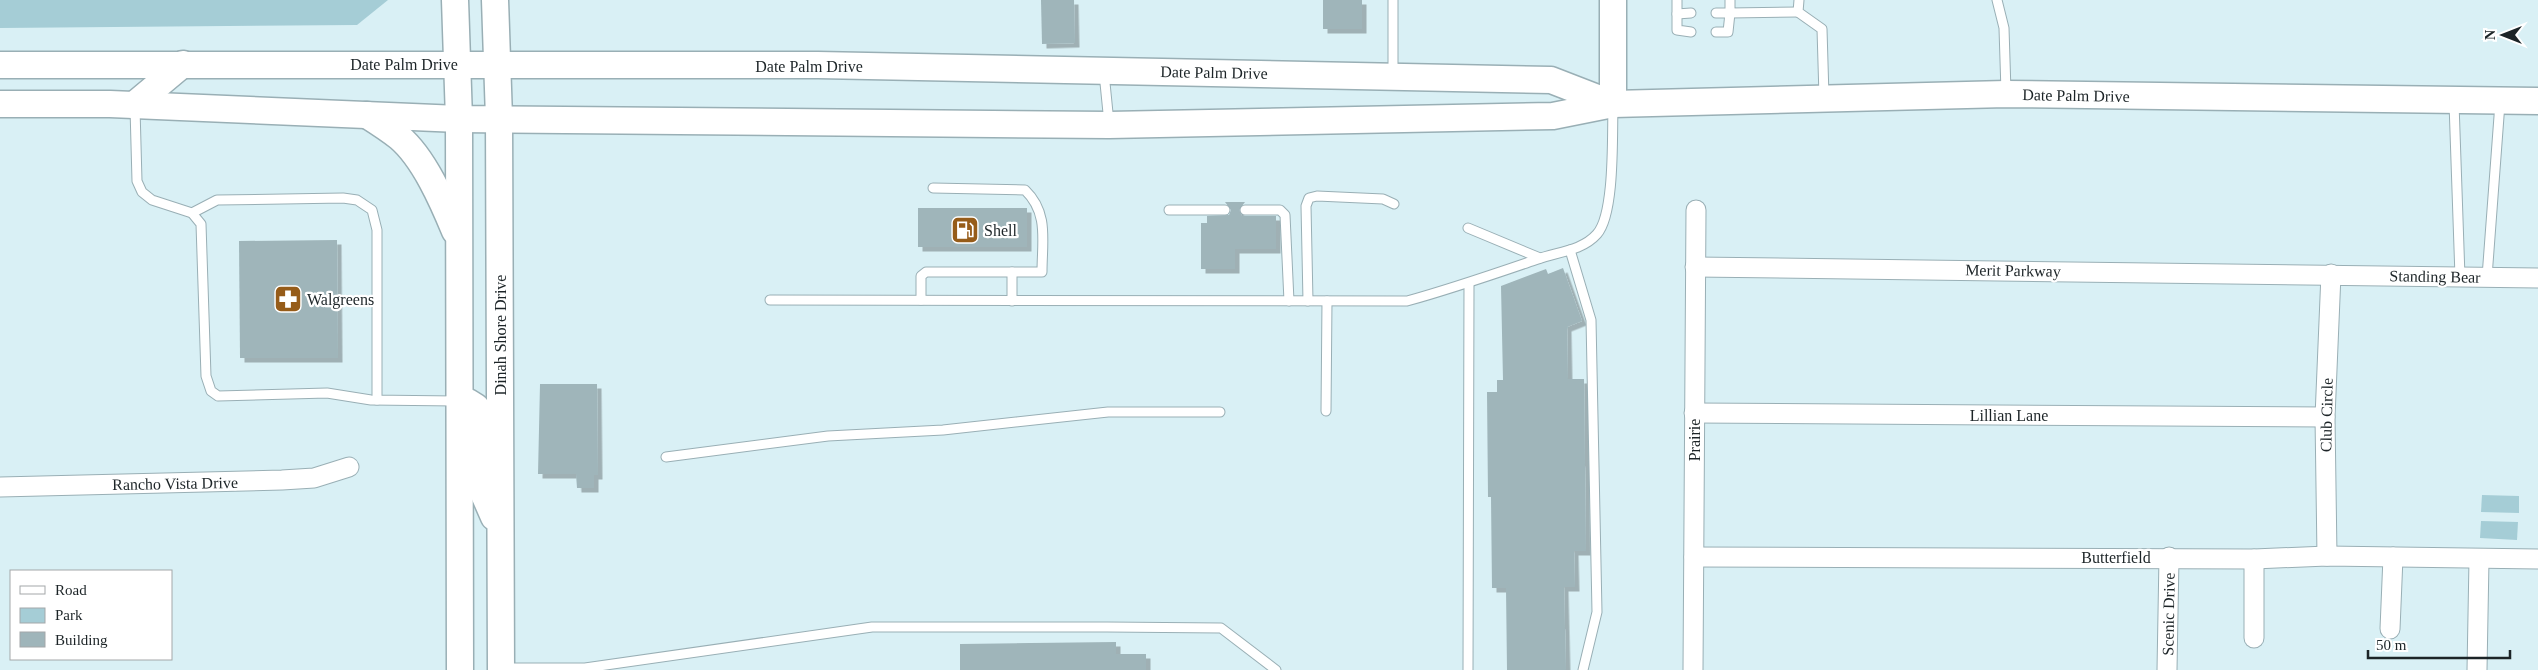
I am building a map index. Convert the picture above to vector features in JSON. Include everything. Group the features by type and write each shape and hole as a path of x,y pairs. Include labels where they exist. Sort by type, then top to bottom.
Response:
{"main road":[{"path":"455,0 459,119 460,669 501,669"},
{"name":"Dinah Shore Drive","path":"495,0 499,118 501,669"},
{"path":"1613,0 1613,104"},
{"name":"Date Palm Drive","path":"0,64 808,65 1393,76 1550,80 1613,104"},
{"path":"134,105 183,64"},
{"name":"Date Palm Drive","path":"0,104 134,105 459,119 1109,125 1553,116 1613,104 2006,94 2538,101"},
{"path":"367,115 400,138 411,149 436,190 459,240"},
{"path":"459,401 468,402 476,407 483,492 501,534"}],"street":[{"name":"Prairie","path":"1693,670 1696,210"},
{"name":"Merit Parkway","path":"1695,266 2331,274"},
{"name":"Standing Bear","path":"2331,274 2538,278"},
{"name":"Club Circle","path":"2328,556 2325,417 2331,274"},
{"name":"Lillian Lane","path":"1694,413 2325,417"},
{"name":"Rancho Vista Drive","path":"0,487 282,480 314,478 349,467"},
{"name":"Butterfield","path":"1694,557 2254,558 2328,556 2479,560 2538,559"},
{"name":"Scenic Drive","path":"2167,670 2170,557"},
{"path":"2254,558 2254,638"},
{"path":"2390,629 2394,558"},
{"path":"2478,670 2479,560"}],"lane":[{"path":"1393,0 1393,76"},
{"path":"1677,0 1677,30 1692,32"},
{"path":"1716,32 1728,32 1730,0"},
{"path":"1798,0 1798,12"},
{"path":"1997,0 2004,28 2006,94"},
{"path":"1716,13 1798,12 1822,29 1824,99"},
{"path":"1677,14 1691,13"},
{"path":"1103,70 1109,125"},
{"path":"2454,100 2460,276"},
{"path":"2487,277 2501,101"},
{"path":"770,300 1407,301 1570,250 1597,234 1606,215 1610,194 1613,104"},
{"path":"134,105 137,181 142,192 152,200 192,213 201,224 206,376 211,391 218,396 327,393 377,400 459,401"},
{"path":"921,300 922,276 926,272 1042,272 1042,221 1036,200 1025,190 933,188"},
{"path":"1308,301 1306,206 1309,198 1317,196 1383,199 1394,204"},
{"path":"192,213 217,200 343,198 357,200 372,210 377,230 377,400"},
{"path":"1169,210 1225,210"},
{"path":"1245,210 1280,210 1286,215 1289,301"},
{"path":"1468,228 1540,258"},
{"path":"1570,250 1591,320 1597,612 1583,670"},
{"path":"1012,272 1012,300"},
{"path":"1468,670 1469,283"},
{"path":"1326,301 1326,411"},
{"path":"666,457 828,436 943,430 1108,412 1220,412"},
{"path":"501,669 613,667 872,627 1107,627 1221,628 1276,670"}],"green space":[{"path":"0,0 388,0 357,25 0,28"},
{"path":"2482,495 2519,496 2519,513 2481,512"},
{"path":"2481,521 2518,522 2517,540 2480,538"}],"building":[{"path":"1041,0 1074,0 1075,43 1042,44"},
{"path":"1323,0 1362,0 1362,29 1323,29"},
{"path":"1225,202 1245,202 1239,210 1242,216 1276,216 1276,249 1235,249 1235,269 1201,269 1201,223 1207,223 1207,216 1229,215 1231,210"},
{"path":"918,208 1027,208 1027,247 918,247"},
{"name":"Walgreens","path":"337,240 338,358 240,358 239,241"},
{"path":"1563,268 1582,321 1567,327 1568,379 1584,379 1586,551 1574,551 1575,587 1564,587 1566,670 1507,670 1506,588 1492,588 1491,497 1488,497 1487,392 1497,392 1497,380 1503,380 1501,286 1546,269 1548,274"},
{"path":"540,384 597,384 598,475 594,475 594,488 577,488 576,474 538,474"},
{"path":"1116,642 1116,654 1146,654 1146,670 960,670 960,644"}],"place":[{"name":"Shell","path":"965,230"},
{"name":"Walgreens","path":"288,299"}]}
